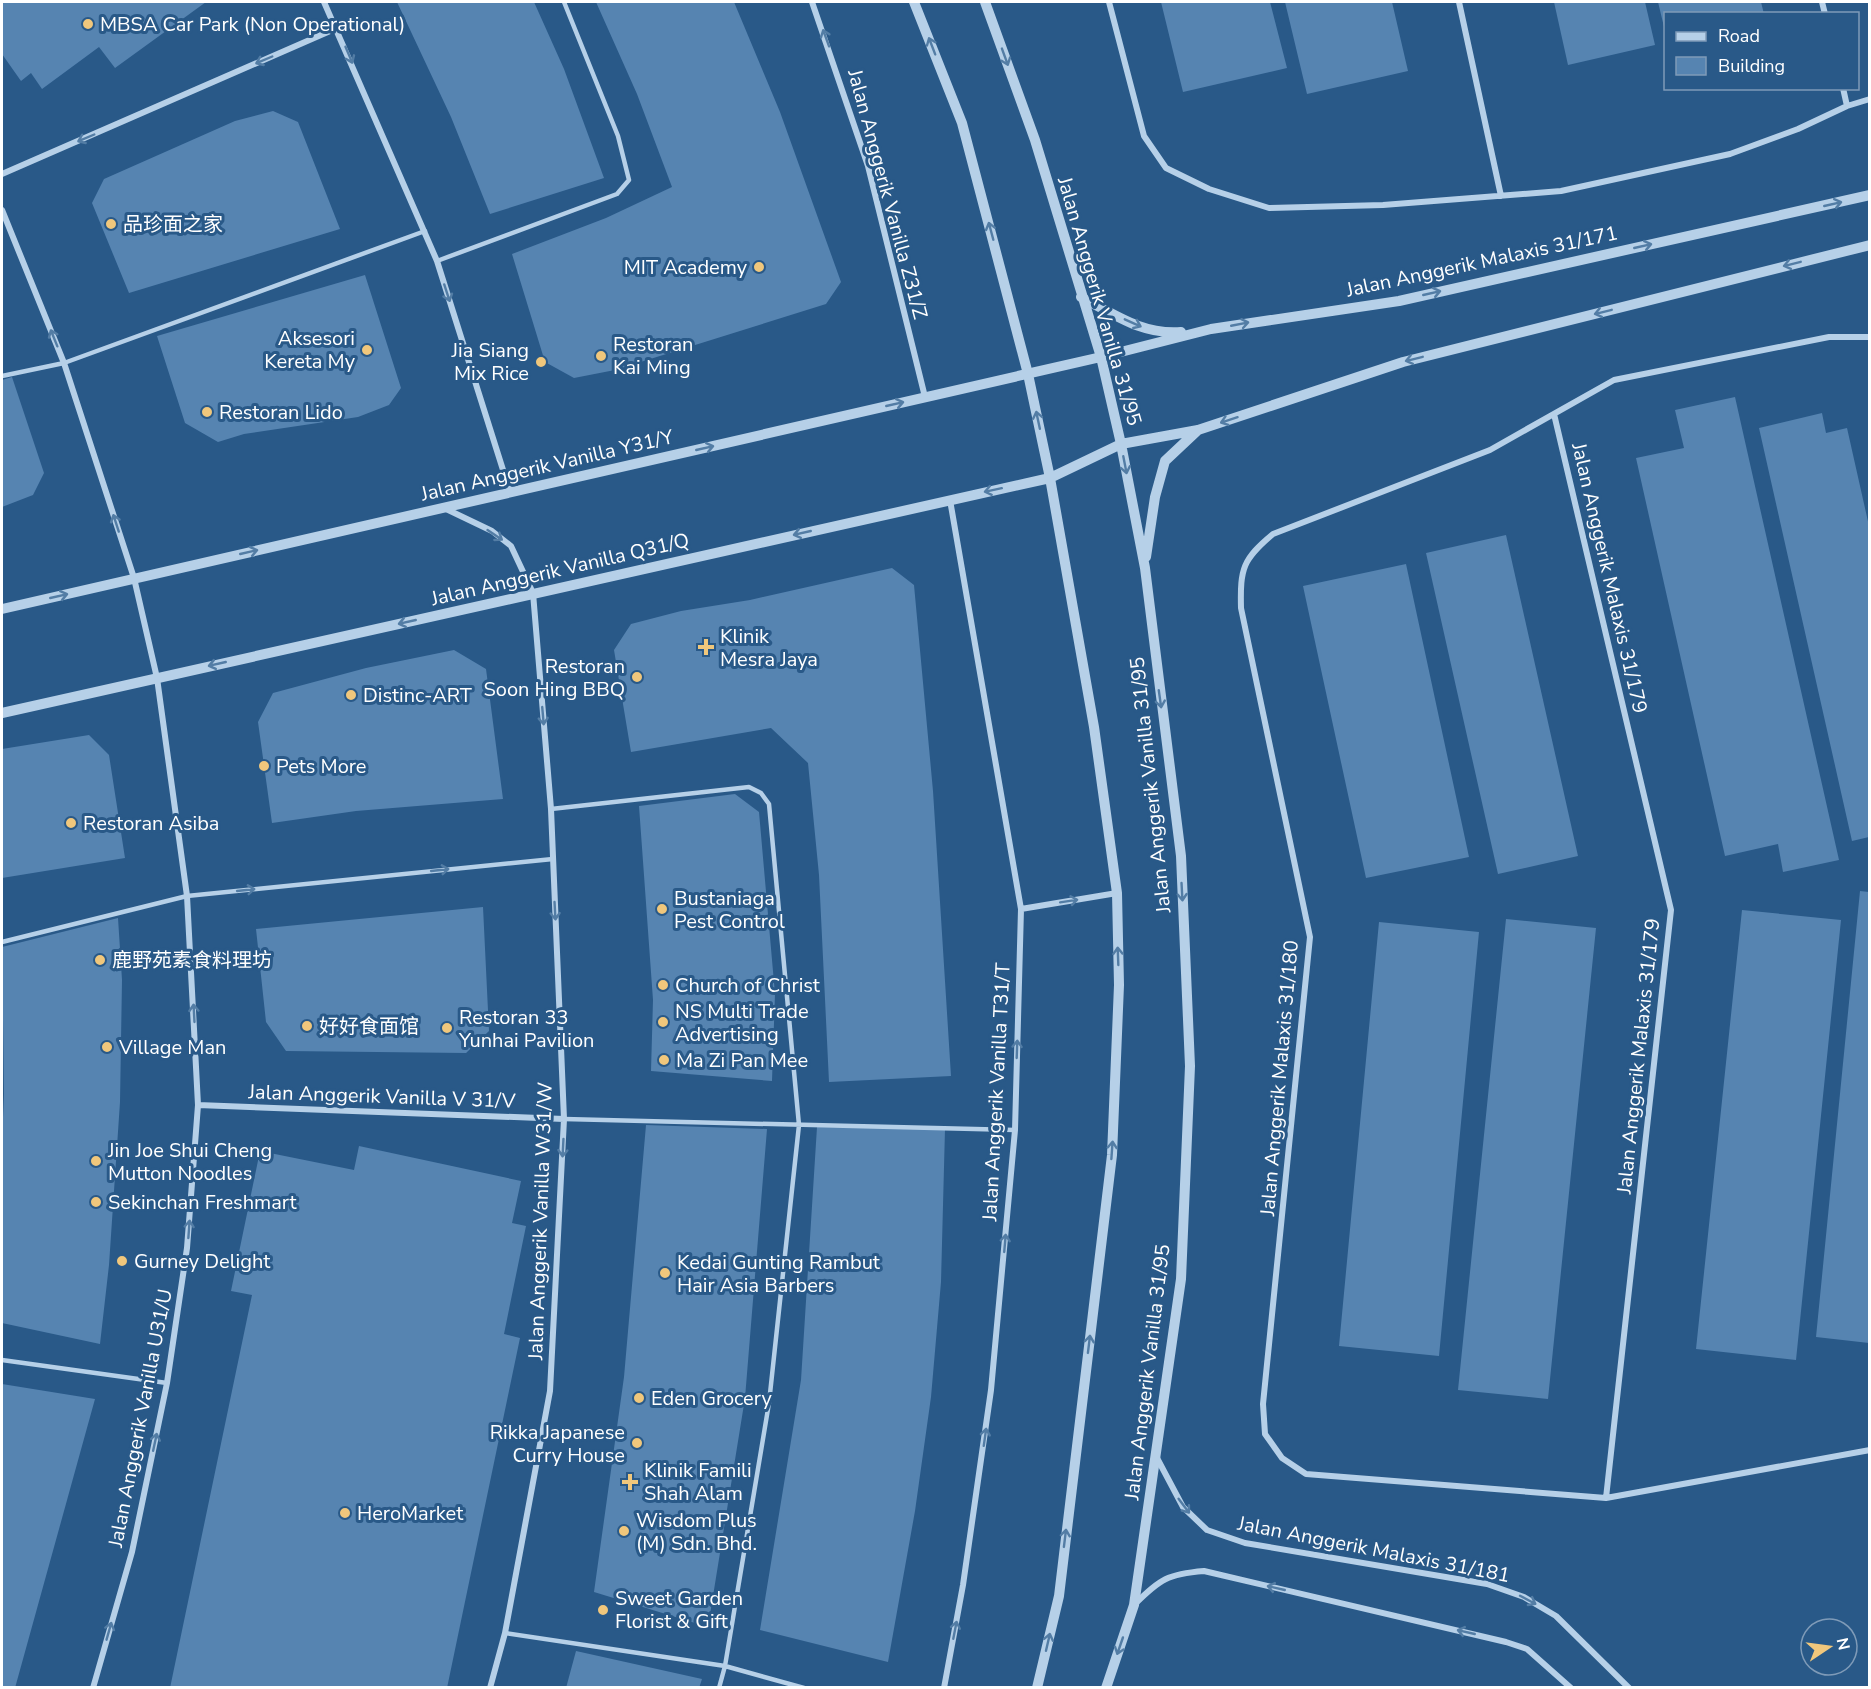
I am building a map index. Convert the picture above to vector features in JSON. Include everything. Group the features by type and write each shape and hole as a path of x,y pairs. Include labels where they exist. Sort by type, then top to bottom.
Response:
{"street":[{"path":"324,2 437,261 510,492"},
{"name":"Jalan Anggerik Vanilla Z31/Z","path":"812,2 868,166 926,398"},
{"path":"914,2 962,123 1028,374 1050,478 1094,727 1117,893 1119,986 1112,1155 1059,1596 1037,1688"},
{"name":"Jalan Anggerik Vanilla 31/95","path":"985,2 1035,140 1101,357 1121,444 1145,568 1181,856 1190,1066 1181,1279 1134,1605 1106,1688"},
{"path":"1109,2 1144,136 1166,168 1209,189 1269,208 1383,205 1561,190 1730,154 1869,99"},
{"path":"1459,2 1501,196"},
{"path":"2,174 337,28"},
{"path":"1843,90 1847,106"},
{"name":"Jalan Anggerik Malaxis 31/171","path":"1101,357 1211,329 1399,301 1869,195"},
{"name":"Jalan Anggerik Vanilla U31/U","path":"2,210 64,363 134,578 157,678 188,896 198,1105 187,1248 167,1383 132,1552 93,1688"},
{"path":"1121,444 1198,430 1403,362 1869,245"},
{"path":"1081,297 1137,326 1161,333 1211,329"},
{"path":"1554,414 1614,380 1829,337 1869,337"},
{"name":"Jalan Anggerik Vanilla Y31/Y","path":"2,609 1101,357"},
{"name":"Jalan Anggerik Malaxis 31/180","path":"1554,414 1490,450 1274,534 1250,554 1240,582 1241,608 1310,937 1263,1404 1265,1434 1282,1458 1306,1474 1606,1498 1869,1450"},
{"name":"Jalan Anggerik Malaxis 31/179","path":"1554,414 1671,910 1606,1498"},
{"path":"1145,568 1155,497 1165,461 1198,430"},
{"name":"Jalan Anggerik Vanilla Q31/Q","path":"2,713 1050,478 1121,444"},
{"name":"Jalan Anggerik Vanilla T31/T","path":"944,1688 963,1585 991,1390 1015,1130 1021,909 950,500"},
{"name":"Jalan Anggerik Vanilla W31/W","path":"444,507 492,531 511,546 533,593 551,809 564,1119 550,1391 505,1633 490,1688"},
{"path":"1021,909 1117,893"},
{"name":"Jalan Anggerik Vanilla V 31/V","path":"198,1105 564,1119"},
{"name":"Jalan Anggerik Malaxis 31/181","path":"1155,1455 1183,1507 1207,1530 1245,1543 1487,1584 1524,1597 1556,1616 1629,1688"},
{"path":"1134,1605 1156,1582 1180,1573 1204,1571 1506,1642 1527,1649 1571,1688"}],"lane":[{"path":"437,261 617,194 628,180 618,136 564,2"},
{"path":"2,376 64,363 424,231"},
{"path":"551,809 749,787 761,793 770,804 775,837 799,1125 770,1403 725,1666 719,1688"},
{"path":"2,942 188,896 553,859"},
{"path":"564,1119 1015,1130"},
{"path":"2,1360 167,1383"},
{"path":"505,1633 725,1666 804,1688"}],"building":[{"name":"MBSA Car Park (Non Operational)","path":"2,2 206,2 115,68 99,47 42,89 31,73 21,81 2,54"},
{"path":"397,2 534,2 564,69 604,178 490,214 451,117"},
{"path":"596,2 734,2 780,112 841,282 826,304 615,370 574,378 545,362 512,254 606,218 672,187 637,94"},
{"path":"1161,2 1270,2 1287,68 1183,92"},
{"path":"1285,2 1392,2 1408,71 1307,94"},
{"path":"1554,2 1645,2 1655,45 1568,65"},
{"path":"1658,2 1761,2 1764,12 1664,12 1664,27"},
{"path":"273,111 298,122 340,229 129,293 92,203 104,179 235,121"},
{"path":"365,275 401,388 389,405 358,417 244,434 218,442 185,423 157,336"},
{"path":"12,377 44,473 33,495 2,507 2,380"},
{"path":"1735,397 1839,860 1783,872 1778,844 1725,856 1636,458 1684,448 1675,410"},
{"path":"1822,413 1826,433 1847,428 1869,526 1869,837 1852,841 1759,428"},
{"path":"1506,535 1578,856 1498,874 1426,553"},
{"path":"1406,564 1469,857 1366,878 1303,586"},
{"path":"892,568 914,585 933,791 951,1076 829,1082 819,875 808,763 771,728 631,752 614,650 631,624 681,611 750,600"},
{"path":"454,650 486,669 503,799 356,811 272,823 258,722 273,693 366,668"},
{"path":"89,735 109,755 125,858 2,878 2,749"},
{"path":"735,794 759,812 775,994 772,1081 651,1071 653,1000 639,806"},
{"path":"1860,891 1869,892 1869,1343 1816,1337"},
{"path":"483,907 489,1031 466,1053 286,1051 266,1022 256,929"},
{"path":"1742,910 1841,920 1796,1360 1696,1349"},
{"path":"118,918 122,980 120,1102 109,1265 100,1344 2,1323 4,1094 2,947"},
{"path":"1506,919 1596,928 1548,1399 1458,1390"},
{"path":"1379,922 1479,932 1439,1356 1339,1346"},
{"path":"646,1125 767,1129 745,1398 708,1627 594,1592 624,1377"},
{"path":"817,1127 945,1129 941,1282 931,1397 915,1511 888,1662 760,1630 801,1380"},
{"name":"HeroMarket","path":"359,1146 521,1181 512,1223 526,1226 504,1334 520,1338 447,1688 170,1688 252,1295 231,1291 260,1151 354,1170"},
{"path":"2,1384 95,1399 15,1688 2,1688"},
{"path":"576,1651 702,1679 699,1688 566,1688"}],"place":[{"name":"MBSA Car Park (Non Operational)","path":"88,24"},
{"name":"品珍面之家","path":"111,224"},
{"name":"MIT Academy","path":"759,267"},
{"name":"Aksesori Kereta My","path":"367,350"},
{"name":"Restoran Kai Ming","path":"601,356"},
{"name":"Jia Siang Mix Rice","path":"541,362"},
{"name":"Restoran Lido","path":"207,412"},
{"name":"Klinik Mesra Jaya","path":"706,647"},
{"name":"Restoran Soon Hing BBQ","path":"637,677"},
{"name":"Distinc-ART","path":"351,695"},
{"name":"Pets More","path":"264,766"},
{"name":"Restoran Asiba","path":"71,823"},
{"name":"Bustaniaga Pest Control","path":"662,909"},
{"name":"鹿野苑素食料理坊","path":"100,960"},
{"name":"Church of Christ","path":"663,985"},
{"name":"NS Multi Trade Advertising","path":"663,1022"},
{"name":"好好食面馆","path":"307,1026"},
{"name":"Restoran 33 Yunhai Pavilion","path":"447,1028"},
{"name":"Village Man","path":"107,1047"},
{"name":"Ma Zi Pan Mee","path":"664,1060"},
{"name":"Jin Joe Shui Cheng Mutton Noodles","path":"96,1161"},
{"name":"Sekinchan Freshmart","path":"96,1202"},
{"name":"Gurney Delight","path":"122,1261"},
{"name":"Kedai Gunting Rambut Hair Asia Barbers","path":"665,1273"},
{"name":"Eden Grocery","path":"639,1398"},
{"name":"Rikka Japanese Curry House","path":"637,1443"},
{"name":"Klinik Famili Shah Alam","path":"630,1482"},
{"name":"HeroMarket","path":"345,1513"},
{"name":"Wisdom Plus (M) Sdn. Bhd.","path":"624,1531"},
{"name":"Sweet Garden Florist & Gift","path":"603,1610"}]}
